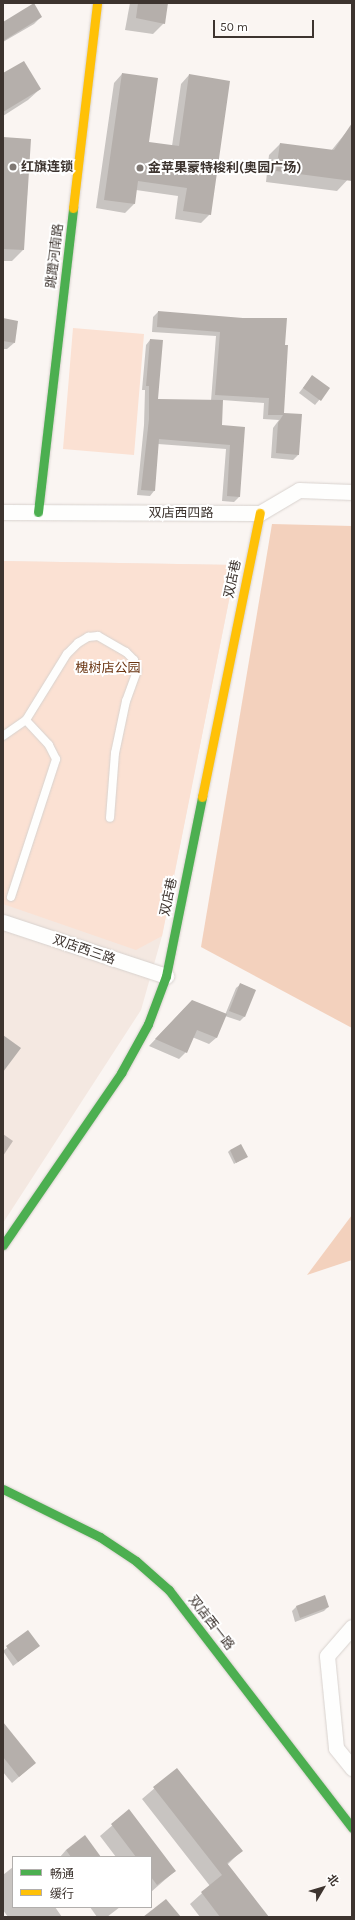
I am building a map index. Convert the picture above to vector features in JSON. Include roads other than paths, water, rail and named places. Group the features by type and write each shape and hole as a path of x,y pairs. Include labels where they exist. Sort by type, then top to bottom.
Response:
{"street":[{"name":"跳蹬河南路","path":"38,512 97,3"},
{"path":"260,513 299,490 352,492"},
{"name":"双店西四路","path":"3,512 260,513"},
{"name":"双店巷","path":"3,1245 121,1073 148,1024 166,976 260,513"},
{"name":"双店西三路","path":"3,922 166,976"},
{"name":"双店西一路","path":"3,1489 100,1537 136,1561 169,1590 352,1828"},
{"path":"352,1627 327,1656 336,1748 352,1768"}],"lane":[{"path":"3,736 26,720 67,654 88,637 98,636 126,652 134,660 137,671 126,702 115,753 110,818"},
{"path":"11,897 56,759 49,745 26,720"}],"place":[{"name":"红旗连锁","path":"13,167"},
{"name":"金苹果蒙特梭利(奥园广场)","path":"140,168"}],"park label":[{"name":"槐树店公园","path":"108,668"}]}
